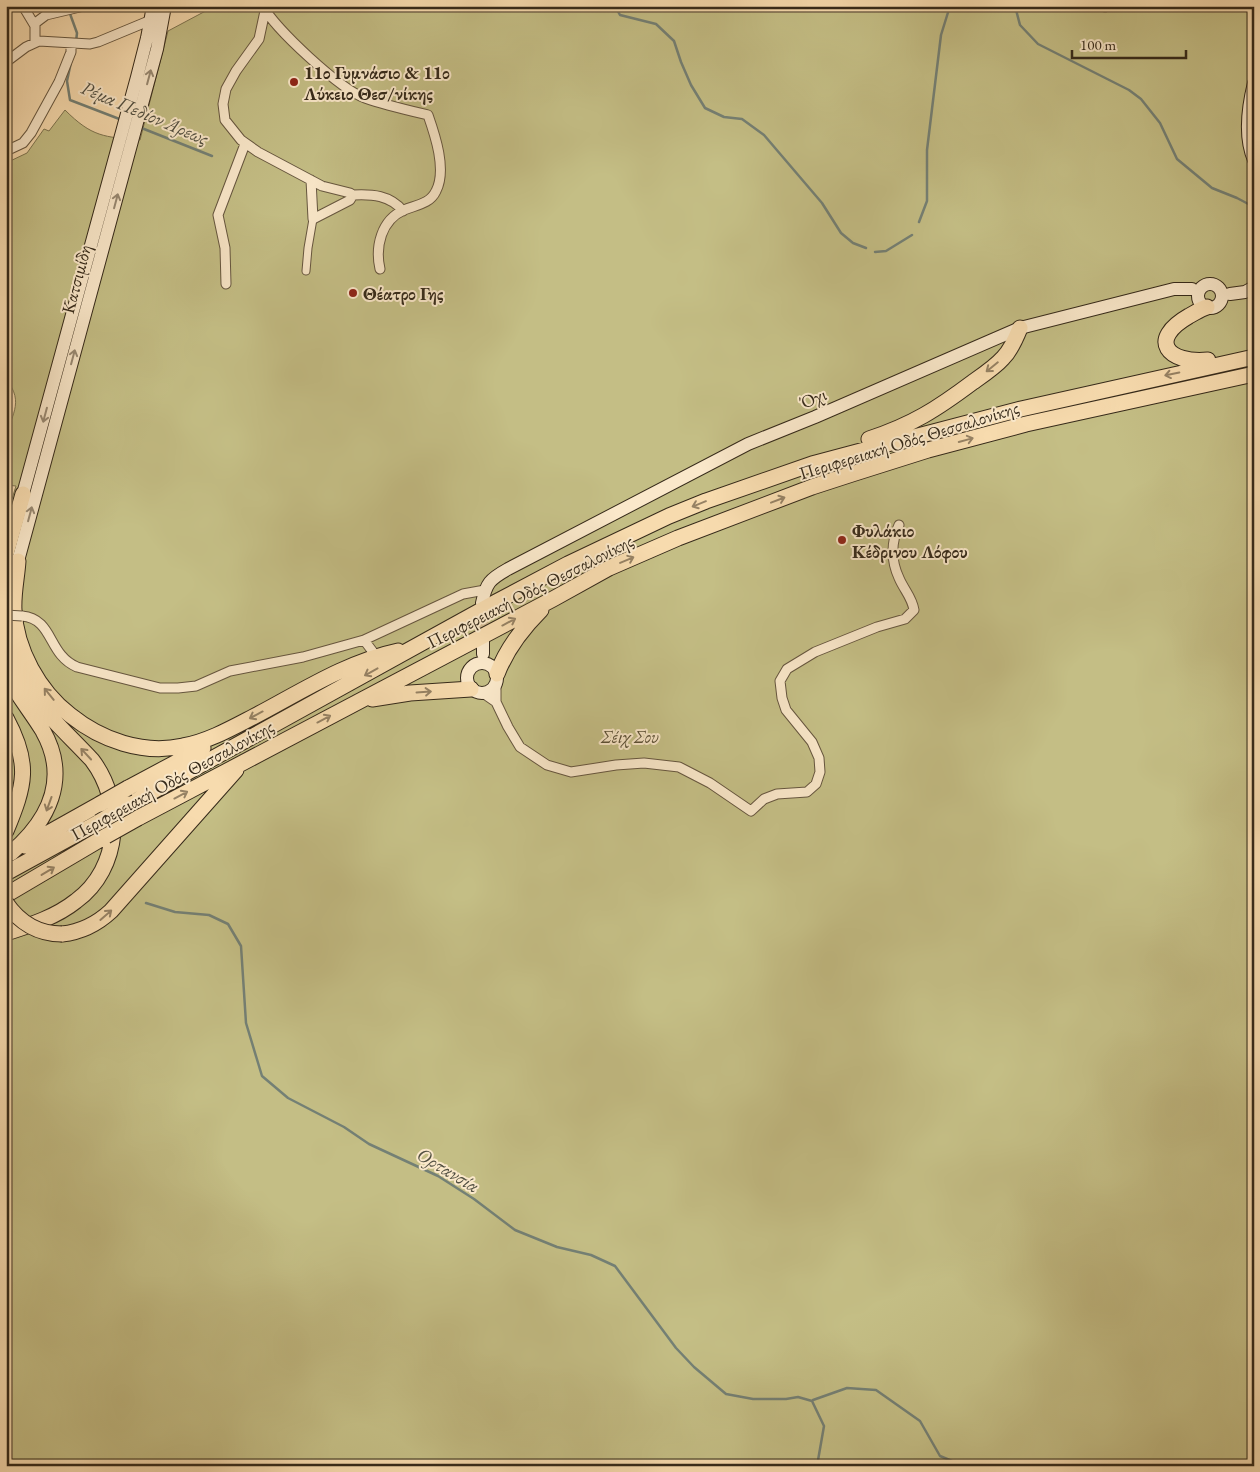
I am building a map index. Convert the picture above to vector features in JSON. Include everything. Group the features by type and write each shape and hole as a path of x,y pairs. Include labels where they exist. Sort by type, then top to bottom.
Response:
{"highway":[{"path":"1210,295 1197,311 1173,326 1167,337 1169,350 1179,358 1191,361 1247,358"},
{"path":"744,487 772,470 886,434 925,416 1004,358 1020,328"},
{"name":"Περιφερειακή Οδός Θεσσαλονίκης","path":"6,895 102,829 129,796 568,564 669,516 744,487 812,464 1012,411 1247,358"},
{"name":"Περιφερειακή Οδός Θεσσαλονίκης","path":"6,873 102,829 138,818 609,568 661,546 812,487 928,450 1026,424 1254,374"},
{"path":"6,933 50,918 81,898 95,883 104,868 111,848 114,831 111,795 102,774 92,760 32,696 21,678 9,642 7,618 12,557 23,494"},
{"path":"12,557 15,622 20,641 32,668 46,690 64,710 93,731 117,742 158,749 184,746 233,727 332,675 376,656 413,647"},
{"path":"491,669 510,647 522,629 553,599"},
{"path":"6,673 15,691 47,740 53,760 54,774 52,796 43,818 25,841 8,854"},
{"path":"359,701 410,693 477,691"},
{"path":"6,718 16,738 22,760 22,783 16,808 6,831"},
{"path":"8,854 49,834 100,804 129,796 233,727"},
{"path":"6,903 18,917 31,927 48,933 62,934 87,928 99,921 130,891 165,848 245,760"}],"main road":[{"name":"Κατσιμίδη","path":"12,557 128,135 153,6"},
{"name":"Κατσιμίδη","path":"131,121 160,38 165,6"},
{"path":"1254,83 1250,103 1248,135 1254,160"},
{"name":"Κατσιμίδη","path":"23,494 128,135"},
{"name":"Όχι","path":"485,590 491,579 508,569 748,444 1020,328 1174,289 1210,295 1245,292 1254,287"},
{"path":"482,604 485,590"},
{"path":"483,640 491,669 488,692 477,691 467,682 468,672 475,664 491,669"}],"street":[{"path":"23,6 34,24 36,42"},
{"path":"34,24 46,15 81,7"},
{"path":"264,9 259,39 228,84 223,101 225,120 231,129 245,144 325,187 353,195 367,194 380,196 397,204 403,211"},
{"path":"264,9 288,38 349,89 363,98 428,115 440,161 437,190 430,199 403,211 388,223 380,236 377,255 380,269"},
{"path":"6,62 36,42 98,42 151,20"},
{"path":"6,151 21,144 30,135 59,82 74,43"},
{"path":"226,284 225,248 218,215 245,144"},
{"path":"306,271 313,219 311,180"},
{"path":"313,219 348,201 353,195"},
{"path":"491,669 496,702 508,727 520,747 547,765 571,772 644,763 679,767 710,783 751,810 764,799 777,794 807,792 816,784 820,772 819,758 812,742 786,710 780,681 787,669 815,652 905,619 914,610 913,600 899,579 895,564 893,549 899,525"},
{"path":"6,615 31,616 40,621 47,630 56,649 68,663 77,667 160,688 178,688 196,686 230,671 303,657 364,640 463,594 485,590"},
{"path":"364,640 376,656"},
{"path":"477,691 496,702"}],"green space":[{"name":"Σέιχ Σου","path":"215,6 1094,6 1108,10 1111,6 1254,6 1254,1466 6,1466 6,518 16,486 6,485 6,442 16,403 12,388 6,379 6,163 27,153 44,129 49,131 65,110 91,131 117,138 140,140 168,31"}],"waterway":[{"path":"615,6 620,15 656,24 674,41 691,85 705,108 724,117 742,119 764,135 822,203 841,233 853,243 866,248"},
{"path":"919,222 927,201 927,150 941,35 950,6"},
{"path":"1015,6 1020,25 1038,44 1129,90 1141,99 1160,123 1177,159 1212,188 1254,207"},
{"name":"Ρέμα Πεδίον Άρεως","path":"69,11 77,33 76,42"},
{"name":"Ρέμα Πεδίον Άρεως","path":"71,62 67,81 70,100 122,120"},
{"name":"Ρέμα Πεδίον Άρεως","path":"139,127 212,156"},
{"path":"875,252 886,251 912,235"},
{"name":"Ορτανσία","path":"146,903 175,912 209,915 228,924 241,946 246,1023 262,1076 288,1098 344,1127 369,1144 438,1176 474,1199 515,1230 557,1247 591,1255 615,1266 676,1348 694,1367 726,1394 753,1399 798,1397 812,1401 824,1426 817,1466"},
{"name":"Ορτανσία","path":"813,1400 847,1388 876,1390 920,1421 940,1456 964,1466"}],"tunnel":[{"path":"482,603 483,640"}],"place":[{"name":"11ο Γυμνάσιο & 11ο Λύκειο Θεσ/νίκης","path":"294,82"},
{"name":"Θέατρο Γης","path":"353,293"},
{"name":"Φυλάκιο Κέδρινου Λόφου","path":"842,540"}]}
